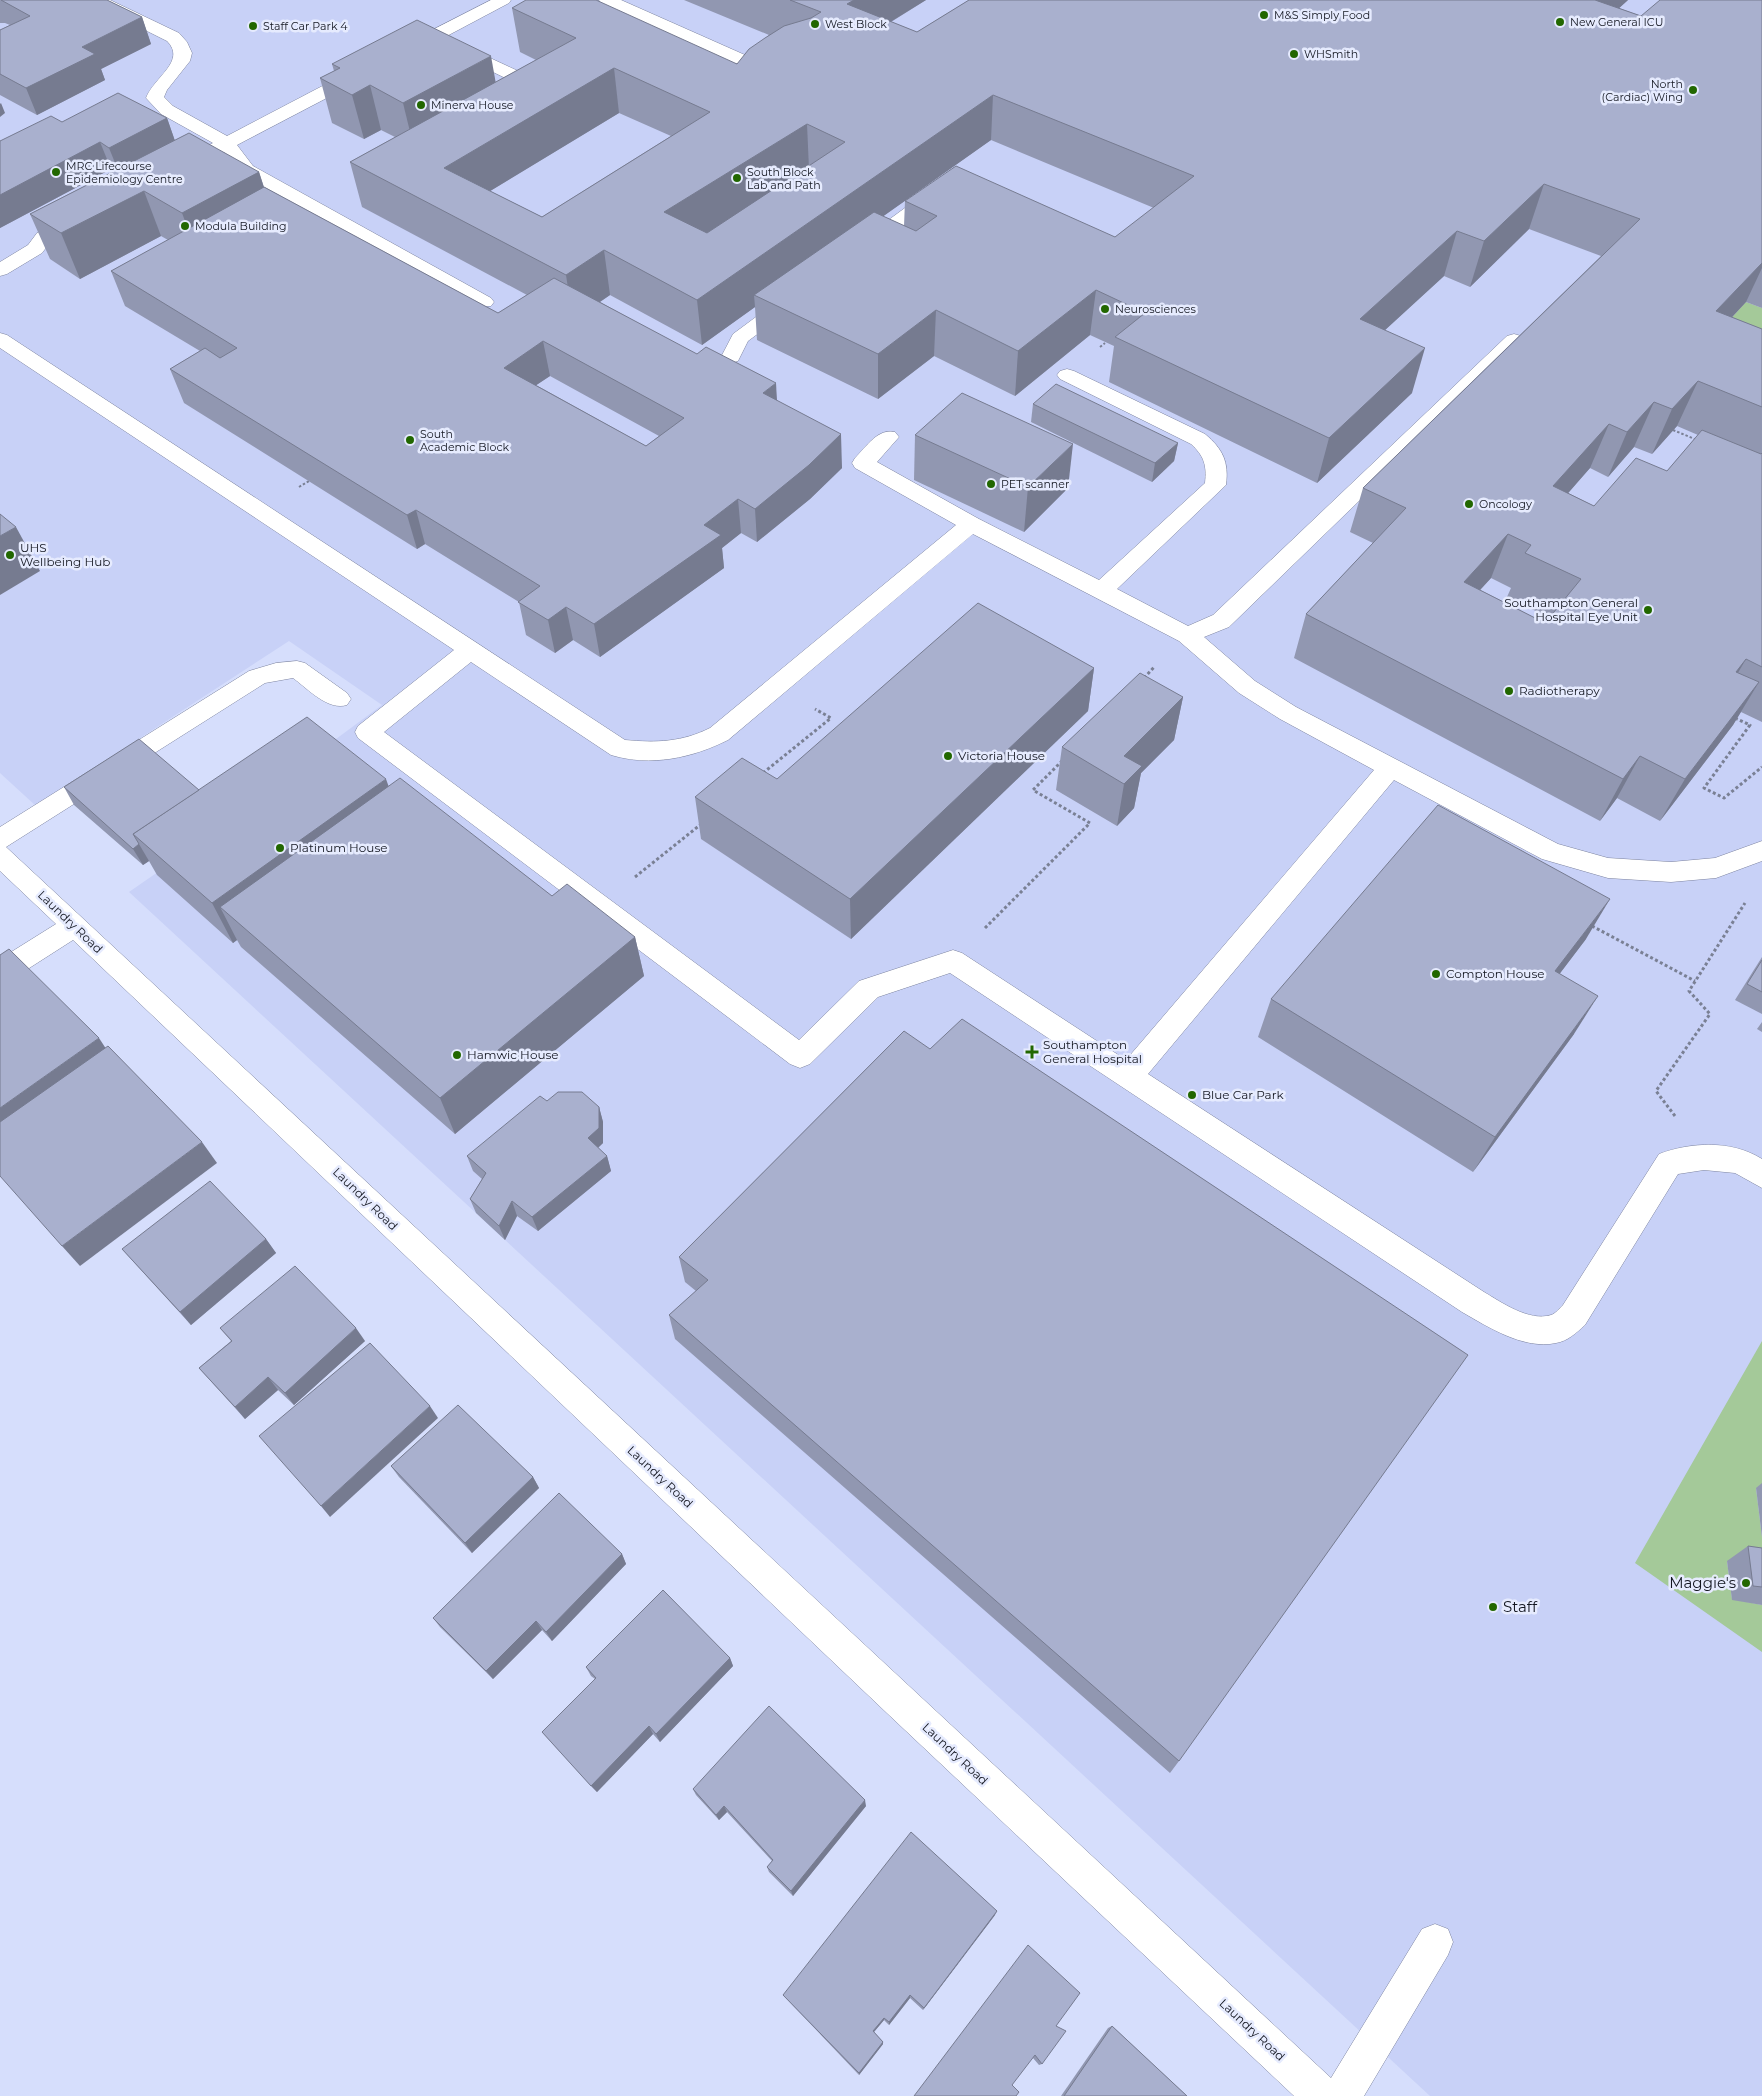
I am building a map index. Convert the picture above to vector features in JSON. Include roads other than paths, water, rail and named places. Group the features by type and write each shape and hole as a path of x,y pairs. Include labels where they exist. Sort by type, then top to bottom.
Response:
{"street":[{"path":"97,0 173,37 182,44 184,52 182,61 156,90 155,98 167,110 226,143 247,170 484,302"},
{"path":"392,58 503,0"},
{"path":"607,0 739,59"},
{"path":"432,36 540,88"},
{"path":"165,175 375,66"},
{"path":"853,255 936,195 955,187"},
{"path":"0,270 35,249 44,237 86,215"},
{"path":"731,356 740,338 804,291"},
{"path":"0,339 620,749 657,753 694,747 719,734 779,687 972,524"},
{"path":"1186,635 1221,622 1514,340"},
{"path":"1067,375 1198,439 1212,451 1218,468 1216,485 1101,591"},
{"path":"888,436 864,463 972,524 1186,635 1247,687 1288,713 1551,852 1608,868 1670,872 1716,868 1762,850"},
{"path":"471,649 367,732 800,1056 869,989 953,960 1429,1273 1508,1321 1535,1331 1557,1328 1574,1315 1669,1163 1704,1157 1741,1161 1762,1175"},
{"path":"0,839 257,677 276,671 297,669 339,699"},
{"path":"1129,1076 1391,767"},
{"name":"Laundry Road","path":"0,855 1322,2096"},
{"path":"0,973 74,926"},
{"path":"1342,2096 1436,1942"}],"place":[{"name":"M&S Simply Food","path":"1264,15"},
{"name":"New General ICU","path":"1560,22"},
{"name":"West Block","path":"815,24"},
{"name":"Staff Car Park 4","path":"253,26"},
{"name":"WHSmith","path":"1294,54"},
{"name":"North (Cardiac) Wing","path":"1693,90"},
{"name":"Minerva House","path":"421,105"},
{"name":"MRC Lifecourse Epidemiology Centre","path":"56,172"},
{"name":"South Block Lab and Path","path":"737,178"},
{"name":"Modula Building","path":"185,226"},
{"name":"Neurosciences","path":"1105,309"},
{"name":"South Academic Block","path":"410,440"},
{"name":"PET scanner","path":"991,484"},
{"name":"Oncology","path":"1469,504"},
{"name":"UHS Wellbeing Hub","path":"10,555"},
{"name":"Southampton General Hospital Eye Unit","path":"1648,610"},
{"name":"Radiotherapy","path":"1509,691"},
{"name":"Victoria House","path":"948,756"},
{"name":"Platinum House","path":"280,848"},
{"name":"Compton House","path":"1436,974"},
{"name":"Southampton General Hospital","path":"1032,1052"},
{"name":"Hamwic House","path":"457,1055"},
{"name":"Blue Car Park","path":"1192,1095"},
{"name":"Maggie's","path":"1746,1583"},
{"name":"Staff","path":"1493,1607"}]}
